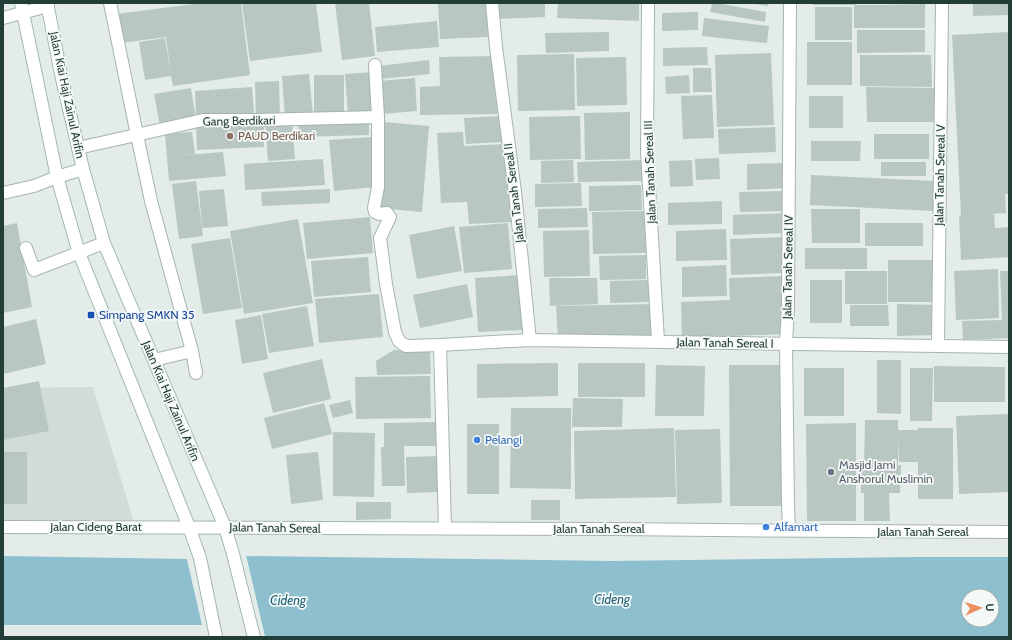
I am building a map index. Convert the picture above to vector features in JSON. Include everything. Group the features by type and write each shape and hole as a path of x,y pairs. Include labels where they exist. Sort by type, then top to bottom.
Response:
{"street":[{"path":"110,3 151,201 192,351 196,373"},
{"name":"Jalan Tanah Sereal II","path":"492,3 496,47 515,192 530,340"},
{"name":"Jalan Tanah Sereal III","path":"648,3 648,151 658,341"},
{"name":"Jalan Tanah Sereal IV","path":"789,530 786,344 788,300 790,3"},
{"name":"Jalan Tanah Sereal V","path":"938,346 942,3"},
{"path":"3,18 22,8 47,5"},
{"name":"Jalan Kiai Haji Zainul Arifin","path":"47,5 62,79 83,169 104,243 225,527 234,556 254,637"},
{"path":"22,8 57,177 79,253 189,527 200,558 216,637"},
{"path":"375,64 378,117"},
{"name":"Gang Berdikari","path":"78,148 203,120 378,117"},
{"name":"Jalan Tanah Sereal I","path":"378,117 378,187 374,208 375,212 379,214 387,213 390,217 380,238 386,284 395,332 399,341 406,346 530,340 1009,347"},
{"path":"3,193 34,186 83,169"},
{"path":"26,248 34,270 104,243"},
{"path":"440,345 444,528"},
{"path":"154,360 192,351"},
{"name":"Jalan Cideng Barat","path":"3,527 189,527"},
{"name":"Jalan Tanah Sereal","path":"189,527 1009,532"}],"shaded area":[{"path":"93,387 134,522 3,522 3,388"}],"water":[{"path":"3,556 187,559 202,625 3,625"},
{"name":"Cideng","path":"246,556 611,561 1009,557 1009,637 265,637"}],"pier":[{"path":"244,556 246,556 265,637 263,637"},
{"path":"187,559 189,559 199,601 204,624 203,627"}],"building":[{"path":"201,3 241,3 250,75 173,86 171,76 145,80 139,42 165,38 171,75 166,37 121,43 117,14"},
{"path":"242,3 316,3 322,52 250,61"},
{"path":"335,3 369,3 375,56 342,60"},
{"path":"438,3 486,3 488,37 440,39"},
{"path":"495,3 545,3 545,17 496,19"},
{"path":"558,3 639,3 639,21 557,18"},
{"path":"712,3 766,12 765,22 710,12"},
{"path":"754,3 769,3 768,6"},
{"path":"813,3 856,3 856,5 925,5 925,28 854,28 854,5 813,5"},
{"path":"926,3 926,5 879,4"},
{"path":"973,3 1009,3 1009,15 973,16"},
{"path":"815,7 852,7 852,40 815,40"},
{"path":"698,12 698,30 662,31 662,13"},
{"path":"704,18 769,26 767,43 702,36"},
{"path":"437,21 439,47 377,52 375,27"},
{"path":"857,30 925,30 925,52 857,53"},
{"path":"609,32 609,51 546,53 545,33"},
{"path":"1009,32 1009,194 1005,194 1006,213 975,215 994,214 995,228 1009,227 1009,257 961,260 959,216 961,216 952,35"},
{"path":"807,42 852,42 852,85 807,85"},
{"path":"707,47 708,65 663,66 663,48"},
{"path":"771,53 774,125 717,127 715,55"},
{"path":"574,54 575,110 518,111 517,55"},
{"path":"860,55 931,55 932,87 860,86"},
{"path":"496,56 497,114 420,115 420,87 440,86 439,57"},
{"path":"626,57 627,105 577,106 576,58"},
{"path":"429,60 430,74 380,79 379,66"},
{"path":"693,68 711,68 712,92 693,92"},
{"path":"374,72 376,114 348,116 345,74"},
{"path":"309,74 313,115 285,118 282,76"},
{"path":"314,75 344,75 344,116 314,116"},
{"path":"689,75 690,93 666,94 665,77"},
{"path":"415,78 417,111 382,114 379,81"},
{"path":"279,81 280,118 256,118 255,82"},
{"path":"252,87 254,113 196,116 195,91"},
{"path":"866,87 935,88 936,122 867,122"},
{"path":"191,88 196,120 160,126 154,94"},
{"path":"712,95 714,138 683,139 681,96"},
{"path":"809,96 843,96 843,128 809,128"},
{"path":"630,112 630,159 585,160 584,113"},
{"path":"500,116 502,142 466,144 464,118"},
{"path":"580,116 581,159 530,160 529,117"},
{"path":"369,119 369,135 299,137 298,121"},
{"path":"292,121 295,159 268,161 265,122"},
{"name":"PAUD Berdikari","path":"264,122 264,147 197,150 196,124"},
{"path":"384,122 429,126 422,212 377,208"},
{"path":"775,127 776,152 719,154 718,129"},
{"path":"192,132 195,154 175,156 223,152 226,176 169,181 165,134"},
{"path":"463,132 464,146 507,144 512,222 469,224 467,202 441,203 437,133"},
{"path":"874,134 929,134 929,159 874,159"},
{"path":"372,137 376,187 334,191 329,140"},
{"path":"811,141 861,141 860,161 811,161"},
{"path":"719,158 720,179 696,180 695,159"},
{"path":"323,159 325,185 245,190 244,164"},
{"path":"573,160 574,182 541,183 541,161"},
{"path":"644,160 644,181 578,182 577,162"},
{"path":"692,160 693,186 670,187 669,161"},
{"path":"881,162 926,162 926,176 881,176"},
{"path":"784,163 785,188 747,190 747,164"},
{"path":"811,175 934,181 933,211 810,205"},
{"path":"196,181 203,236 179,239 172,184"},
{"path":"581,183 582,206 535,207 535,184"},
{"path":"641,185 642,210 589,211 589,186"},
{"path":"224,189 228,226 202,228 199,191"},
{"path":"330,189 330,203 262,206 261,192"},
{"path":"785,191 785,211 740,212 739,192"},
{"path":"722,201 722,224 668,225 668,203"},
{"path":"587,208 588,227 538,228 538,209"},
{"path":"811,209 860,209 860,243 812,243"},
{"path":"647,211 648,253 593,254 592,212"},
{"path":"787,213 788,233 733,235 733,215"},
{"path":"370,217 373,253 307,259 303,223"},
{"path":"298,219 313,303 244,314 230,231"},
{"path":"17,223 32,307 3,313 3,226"},
{"path":"508,223 512,269 464,273 459,227"},
{"path":"865,223 923,223 923,246 865,246"},
{"path":"454,226 462,271 417,279 409,235"},
{"path":"726,229 727,260 676,261 676,231"},
{"path":"589,230 590,276 544,277 543,231"},
{"path":"783,237 784,273 731,275 730,239"},
{"path":"230,238 242,308 203,314 191,244"},
{"path":"805,248 867,248 867,269 805,269"},
{"path":"646,255 646,279 600,280 599,256"},
{"path":"368,257 371,292 314,297 311,261"},
{"path":"888,260 933,260 933,302 888,302"},
{"path":"726,265 727,296 682,297 682,267"},
{"path":"998,269 999,318 956,320 954,271"},
{"path":"845,271 887,271 887,304 845,304"},
{"path":"1000,271 1009,271 1009,338 963,340 962,321 1002,320"},
{"path":"520,275 523,330 478,332 475,278"},
{"path":"783,276 786,334 682,338 681,302 730,300 729,278"},
{"path":"549,278 597,278 598,304 550,306"},
{"path":"650,280 651,302 610,303 610,281"},
{"path":"810,280 842,280 842,323 810,323"},
{"path":"467,284 473,317 420,328 413,295"},
{"path":"379,294 383,337 319,343 315,299"},
{"path":"655,304 655,338 558,338 556,306"},
{"path":"897,304 935,305 936,335 897,336"},
{"path":"850,305 888,305 889,326 850,326"},
{"path":"307,306 314,346 269,353 262,314"},
{"path":"261,315 268,359 242,364 235,320"},
{"path":"36,319 46,364 3,374 3,327"},
{"path":"394,350 430,350 431,374 377,375 376,361"},
{"path":"322,359 331,399 273,413 263,373"},
{"path":"877,360 901,360 901,414 877,413"},
{"path":"558,363 558,396 477,398 477,364"},
{"path":"578,363 645,363 645,397 578,397"},
{"path":"656,365 705,366 704,416 655,416"},
{"path":"729,365 785,365 786,506 730,506"},
{"path":"934,366 1005,367 1005,402 934,402"},
{"path":"804,368 844,368 844,416 804,416"},
{"path":"910,368 933,368 932,421 910,421"},
{"path":"430,376 431,418 356,419 355,377"},
{"path":"39,381 49,431 3,440 3,388"},
{"path":"573,398 623,399 622,427 572,427"},
{"path":"350,400 353,413 333,418 329,405"},
{"path":"324,403 332,434 272,449 264,418"},
{"path":"511,408 571,408 571,489 510,488"},
{"path":"1009,414 1009,492 959,494 956,416"},
{"path":"865,420 898,420 898,430 918,430 918,428 953,428 953,499 918,499 918,462 899,462 898,439 898,465 901,465 900,493 889,493 890,521 864,521 864,493 861,493 861,465 864,465"},
{"path":"439,422 440,446 404,446 405,486 382,486 381,447 384,447 384,423"},
{"name":"Masjid Jami Anshorul Muslimin","path":"856,423 856,521 807,521 806,424"},
{"path":"467,424 499,424 499,494 467,494"},
{"path":"674,428 676,497 575,499 574,431"},
{"path":"720,429 722,503 677,504 675,430"},
{"path":"333,432 375,433 374,497 333,496"},
{"path":"3,452 27,452 27,504 3,504"},
{"path":"318,452 323,500 291,504 286,455"},
{"path":"440,456 441,492 407,493 406,457"},
{"path":"531,500 560,500 560,520 531,520"},
{"path":"356,502 391,502 391,519 356,520"}],"place":[{"name":"PAUD Berdikari","path":"230,136"},
{"name":"Simpang SMKN 35","path":"91,315"},
{"name":"Pelangi","path":"477,440"},
{"name":"Masjid Jami Anshorul Muslimin","path":"831,472"},
{"name":"Alfamart","path":"766,527"}]}
